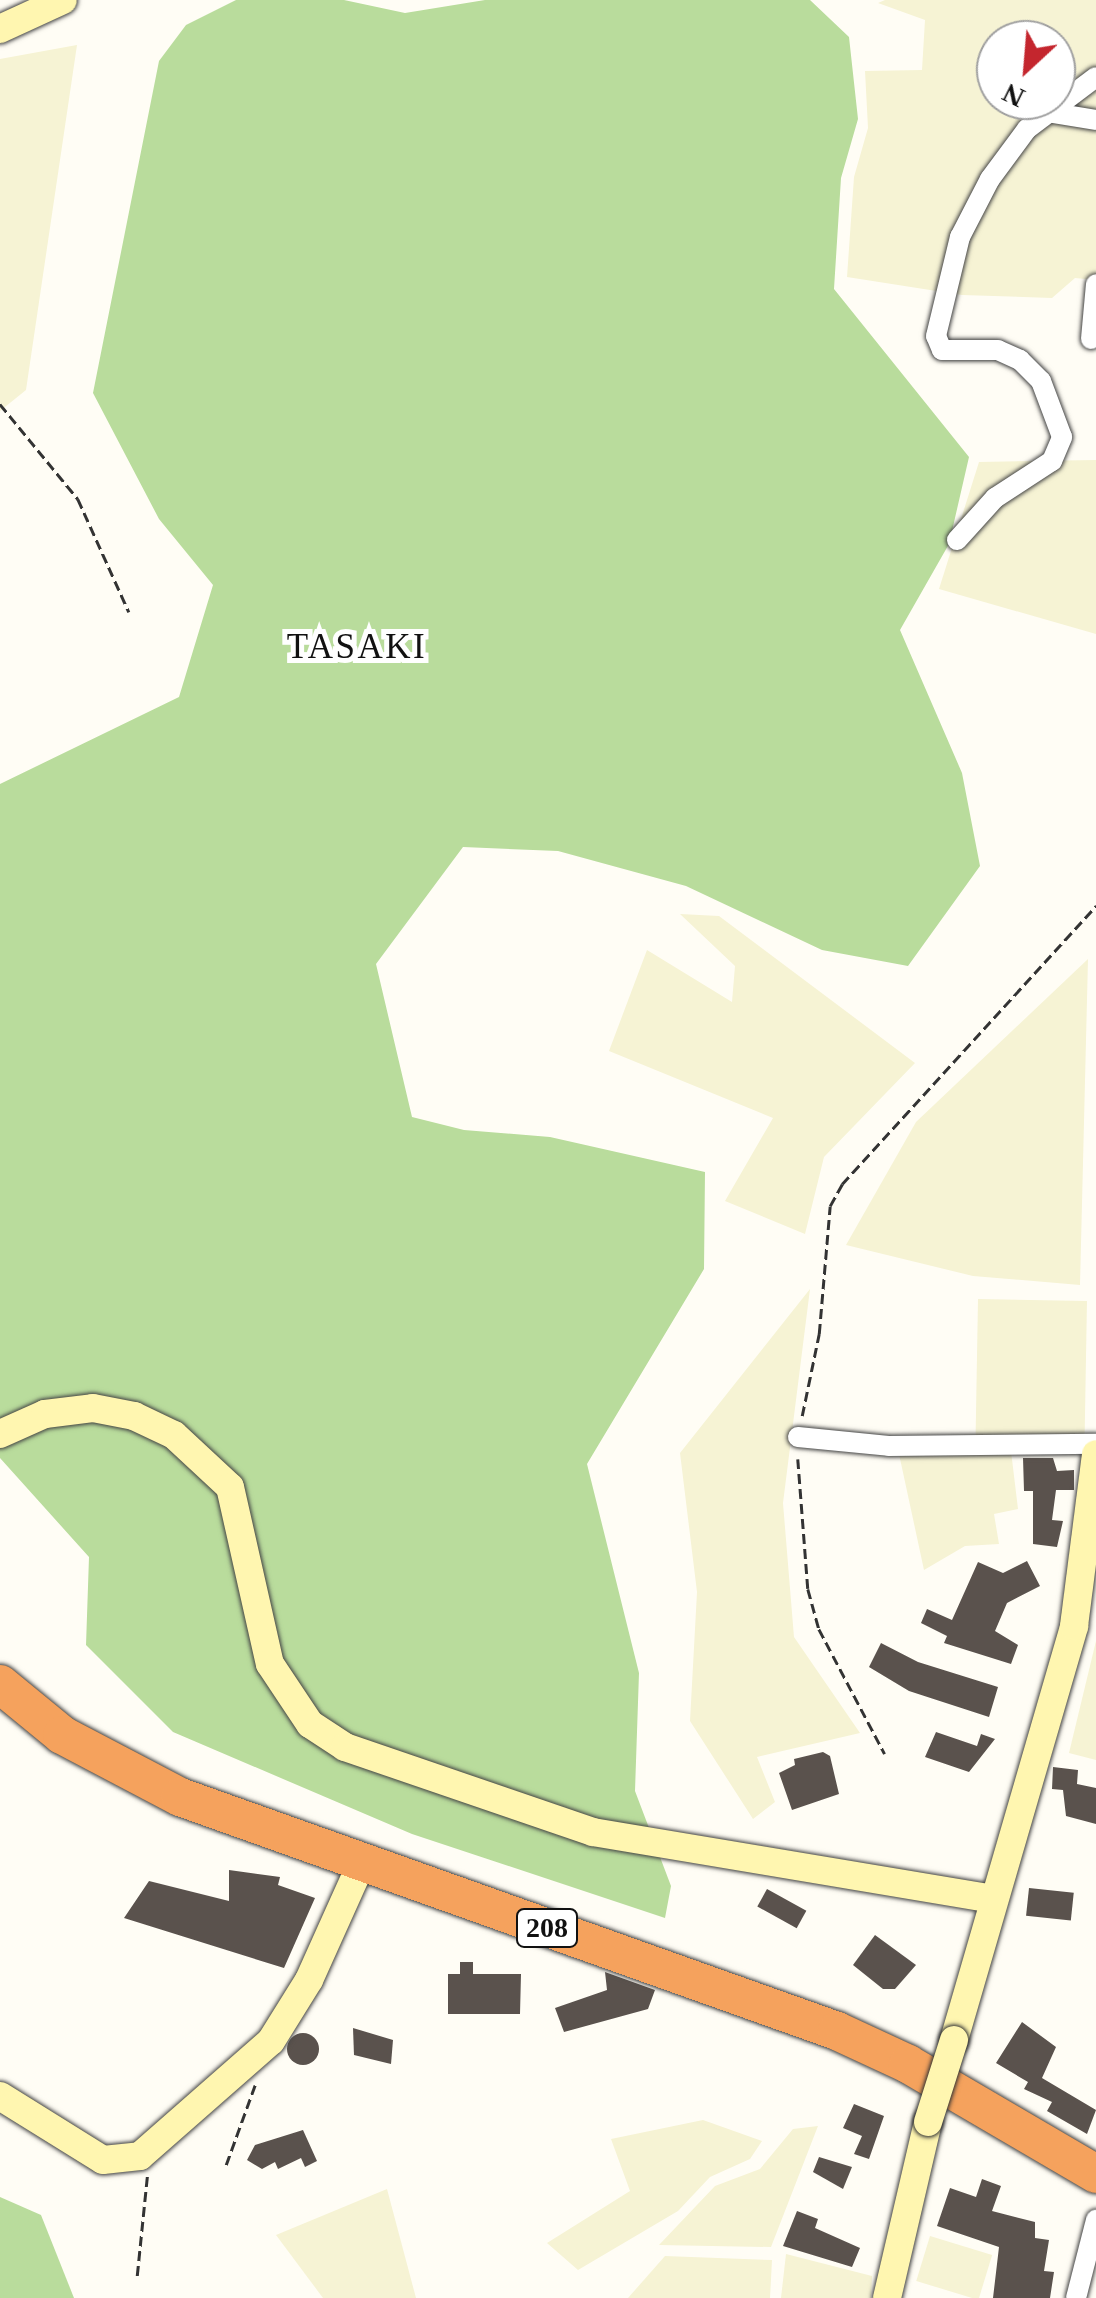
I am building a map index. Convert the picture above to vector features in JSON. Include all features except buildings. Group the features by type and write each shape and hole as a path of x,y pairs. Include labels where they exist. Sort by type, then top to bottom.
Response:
{"highway":[{"name":"208","path":"0,1684 62,1735 120,1770 362,1862 837,2031 908,2064 1096,2174"}],"street":[{"path":"0,28 64,0"},
{"path":"957,540 994,498 1052,460 1062,436 1041,381 1020,360 998,350 942,350 936,336 960,237 990,179 1041,120"},
{"path":"1091,338 1096,284"},
{"path":"0,1434 45,1414 94,1408 134,1416 174,1435 230,1487 270,1664 310,1724 345,1747 592,1832 992,1899"},
{"path":"798,1437 889,1446 1096,1444"},
{"path":"888,2298 928,2122 1074,1626 1096,1454"},
{"path":"0,2096 104,2160 140,2156 271,2041 309,1980 362,1862"},
{"path":"1076,2298 1096,2220"}],"path":[{"path":"0,404 78,499 129,612"},
{"path":"884,1754 812,1602 798,1437 819,1334 830,1206 842,1184 1096,906"},
{"path":"226,2166 271,2041"},
{"path":"137,2276 148,2176 140,2156"}],"shaded area":[{"path":"1096,0 1096,280 1075,278 1052,298 962,295 847,277 854,177 868,128 865,71 922,70 925,20 878,3"},
{"path":"77,45 26,390 0,411 0,59"},
{"path":"1096,460 1096,634 939,589 979,462"},
{"path":"680,914 719,916 915,1063 824,1157 805,1234 725,1201 773,1118 609,1051 647,950 732,1002 735,966"},
{"path":"1088,959 1080,1285 973,1276 846,1245 916,1122"},
{"path":"810,1289 783,1503 794,1637 860,1733 757,1757 775,1802 753,1819 690,1721 697,1592 680,1453"},
{"path":"978,1299 1087,1301 1085,1438 976,1436"},
{"path":"1011,1451 1018,1509 994,1514 999,1544 965,1546 924,1570 899,1454"},
{"path":"1096,1641 1096,1760 1069,1753"},
{"path":"703,2120 762,2141 750,2159 710,2177 678,2211 578,2270 547,2243 630,2191 611,2139"},
{"path":"818,2126 771,2247 659,2245 715,2186 760,2169 793,2129"},
{"path":"387,2189 416,2298 323,2298 276,2235"},
{"path":"930,2236 992,2255 979,2298 916,2281"},
{"path":"786,2254 872,2276 871,2298 781,2298"},
{"path":"665,2256 772,2260 770,2298 628,2298"}],"green space":[{"path":"236,0 344,0 405,13 485,0 810,0 849,37 858,119 841,178 834,289 969,457 949,544 900,630 962,773 980,866 908,966 822,950 686,886 558,851 463,847 376,964 412,1117 464,1130 550,1137 705,1172 704,1269 587,1464 639,1673 635,1791 671,1886 665,1918 412,1834 173,1732 86,1645 89,1557 0,1458 0,784 179,697 213,585 159,519 93,393 159,61 186,25"},
{"path":"0,2197 41,2215 74,2298 0,2298"}],"district":[{"name":"TASAKI","path":"357,647"}]}
